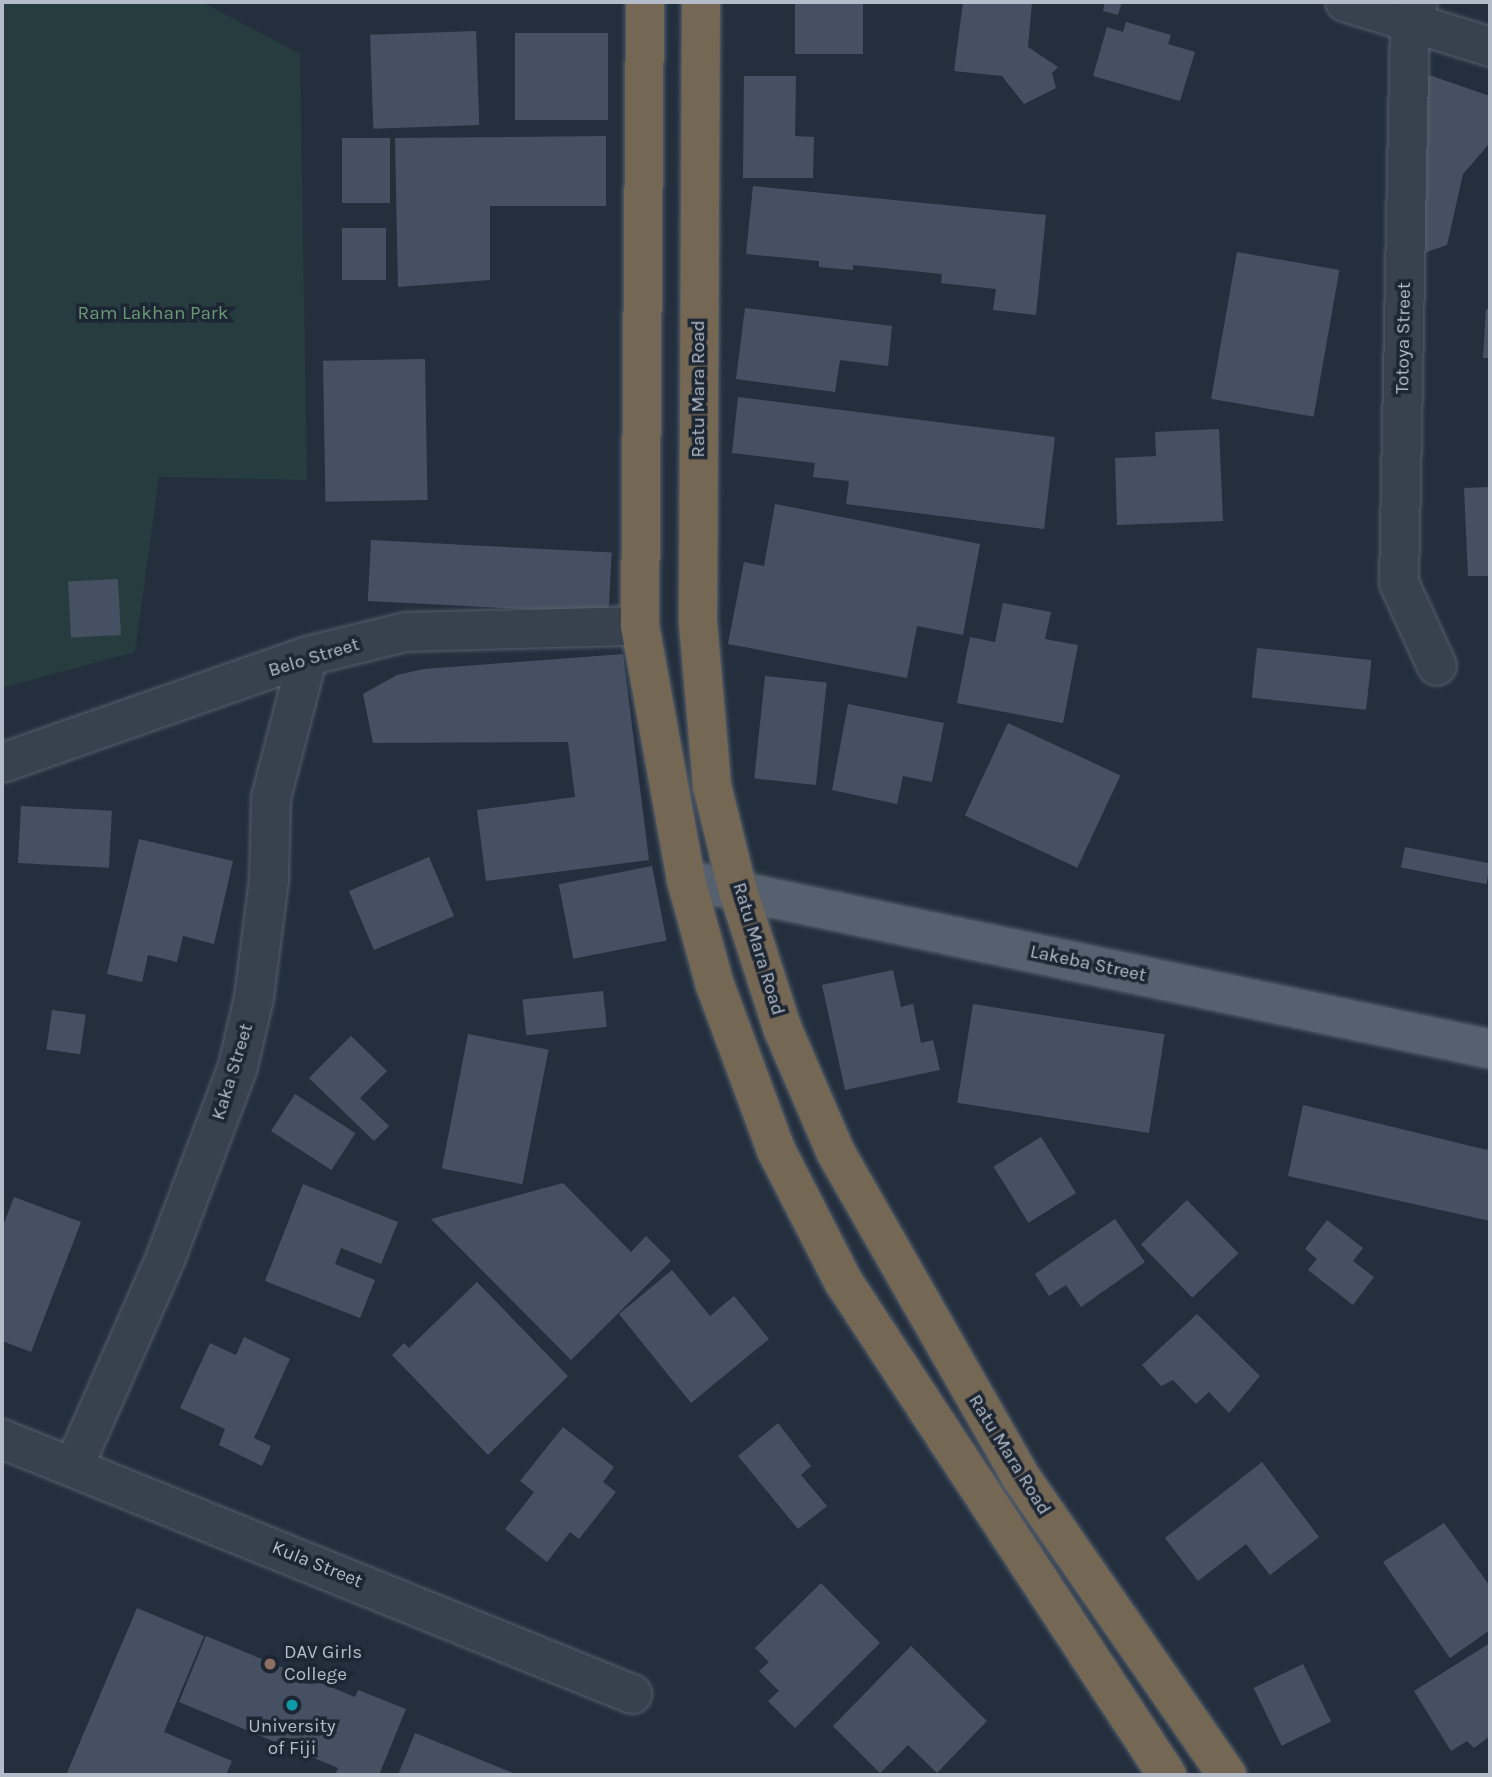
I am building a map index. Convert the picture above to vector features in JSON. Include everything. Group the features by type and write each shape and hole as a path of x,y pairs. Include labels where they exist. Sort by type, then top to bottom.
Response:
{"highway":[{"path":"645,2 640,626 686,880 742,1060 806,1213 894,1361 1167,1775"},
{"name":"Ratu Mara Road","path":"701,2 698,622 712,786 738,891 783,1030 835,1153 1020,1476 1227,1775"},
{"path":"640,626 698,622"}],"main road":[{"name":"Lakeba Street","path":"686,880 1490,1049"}],"street":[{"path":"1345,2 1414,11 1490,47"},
{"name":"Totoya Street","path":"1414,11 1399,583 1437,666"},
{"name":"Belo Street","path":"2,763 309,656 406,632 640,626"},
{"name":"Kaka Street","path":"74,1466 166,1257 238,1066 254,998 268,893 271,799 309,656"},
{"name":"Kula Street","path":"2,1439 632,1694"}],"green space":[{"name":"Ram Lakhan Park","path":"2,2 202,2 300,54 307,480 159,477 135,652 2,688"}],"building":[{"path":"795,2 863,2 863,54 795,54"},
{"path":"963,2 1032,2 1028,47 1058,67 1052,73 1056,88 1024,104 1002,76 954,71"},
{"path":"1105,2 1122,2 1118,15 1103,11"},
{"path":"1126,22 1171,35 1168,44 1195,52 1180,101 1093,76 1107,27 1123,32"},
{"path":"476,31 479,125 373,129 370,35"},
{"path":"515,33 608,33 608,120 515,120"},
{"path":"1426,74 1490,96 1490,143 1463,174 1447,245 1415,256"},
{"path":"744,76 796,76 795,136 814,137 813,178 743,178"},
{"path":"606,136 606,206 490,206 490,280 398,287 395,138"},
{"path":"342,138 390,138 390,203 342,203"},
{"path":"753,186 1046,215 1036,315 993,310 996,289 941,283 942,274 853,265 853,270 819,267 819,261 746,254"},
{"path":"342,228 386,228 386,280 342,280"},
{"path":"1237,252 1339,270 1314,417 1211,399"},
{"path":"745,308 892,326 888,366 840,360 835,392 736,379"},
{"path":"1486,309 1490,310 1490,358 1483,358"},
{"path":"425,359 427,500 325,502 323,361"},
{"path":"738,397 1055,437 1044,529 846,504 849,481 813,477 815,463 732,453"},
{"path":"1219,429 1223,521 1117,525 1115,458 1156,456 1155,432"},
{"path":"1490,487 1490,576 1468,576 1464,488"},
{"path":"775,504 980,544 963,635 917,626 907,678 728,644 744,562 764,566"},
{"path":"371,540 612,553 608,614 368,601"},
{"path":"118,579 121,635 71,638 68,582"},
{"path":"1003,603 1051,612 1045,639 1078,645 1063,723 957,703 970,637 995,642"},
{"path":"1257,648 1371,660 1366,710 1252,698"},
{"path":"623,654 649,860 486,881 477,810 575,797 568,742 373,743 363,694 397,675 424,669"},
{"path":"765,676 827,682 816,785 754,778"},
{"path":"848,704 944,723 932,782 903,776 897,804 832,790"},
{"path":"1008,723 1120,775 1077,868 965,815"},
{"path":"21,806 112,811 109,868 18,863"},
{"path":"139,839 233,861 214,944 183,936 177,962 148,955 142,982 107,974"},
{"path":"1405,847 1490,864 1486,884 1401,868"},
{"path":"429,857 454,916 374,950 349,891"},
{"path":"652,866 667,941 573,959 559,884"},
{"path":"893,970 901,1007 913,1004 921,1043 933,1040 940,1070 845,1090 822,985"},
{"path":"603,991 607,1027 526,1035 522,999"},
{"path":"973,1004 1165,1034 1149,1133 957,1103"},
{"path":"52,1010 86,1015 80,1054 46,1050"},
{"path":"468,1034 548,1050 522,1184 442,1168"},
{"path":"351,1036 387,1071 360,1098 389,1126 374,1141 309,1078"},
{"path":"295,1094 355,1133 331,1170 271,1131"},
{"path":"1303,1105 1487,1150 1490,1142 1490,1221 1288,1176"},
{"path":"1041,1137 1076,1193 1028,1223 994,1167"},
{"path":"563,1183 631,1252 646,1236 671,1261 571,1360 431,1219"},
{"path":"303,1184 398,1222 381,1264 341,1248 335,1264 375,1280 360,1318 265,1281"},
{"path":"14,1197 81,1222 31,1352 2,1341 2,1229"},
{"path":"1187,1200 1238,1253 1192,1298 1141,1244"},
{"path":"1115,1219 1145,1262 1081,1307 1066,1285 1049,1296 1035,1274"},
{"path":"1327,1220 1363,1248 1353,1261 1374,1277 1353,1305 1308,1270 1317,1259 1305,1249"},
{"path":"672,1270 710,1316 734,1296 769,1339 691,1403 619,1314"},
{"path":"477,1282 568,1376 488,1455 392,1355 404,1343 409,1348"},
{"path":"1197,1314 1260,1376 1229,1413 1209,1392 1196,1404 1173,1380 1161,1386 1142,1365"},
{"path":"244,1337 290,1359 254,1438 271,1446 262,1466 219,1445 225,1429 180,1408 210,1343 236,1355"},
{"path":"778,1423 811,1466 801,1475 827,1506 798,1529 738,1456"},
{"path":"563,1427 614,1467 603,1482 616,1492 579,1539 570,1532 547,1562 505,1529 534,1492 520,1481"},
{"path":"1262,1462 1319,1537 1270,1575 1246,1544 1198,1581 1165,1538"},
{"path":"1444,1523 1490,1586 1490,1630 1450,1658 1383,1562"},
{"path":"821,1583 880,1643 795,1728 768,1701 779,1691 759,1671 769,1662 755,1648"},
{"path":"137,1608 204,1636 164,1732 232,1761 226,1775 66,1775"},
{"name":"University of Fiji","path":"206,1636 355,1697 358,1690 406,1709 379,1775 335,1775 338,1768 179,1702"},
{"path":"1490,1643 1490,1736 1474,1748 1467,1741 1451,1751 1414,1691"},
{"path":"911,1646 987,1721 937,1773 908,1745 880,1773 833,1726"},
{"path":"1303,1664 1331,1722 1282,1746 1254,1688"},
{"path":"415,1733 518,1775 398,1775"}],"place":[{"name":"DAV Girls College","path":"270,1664"},
{"name":"University of Fiji","path":"292,1705"}]}
